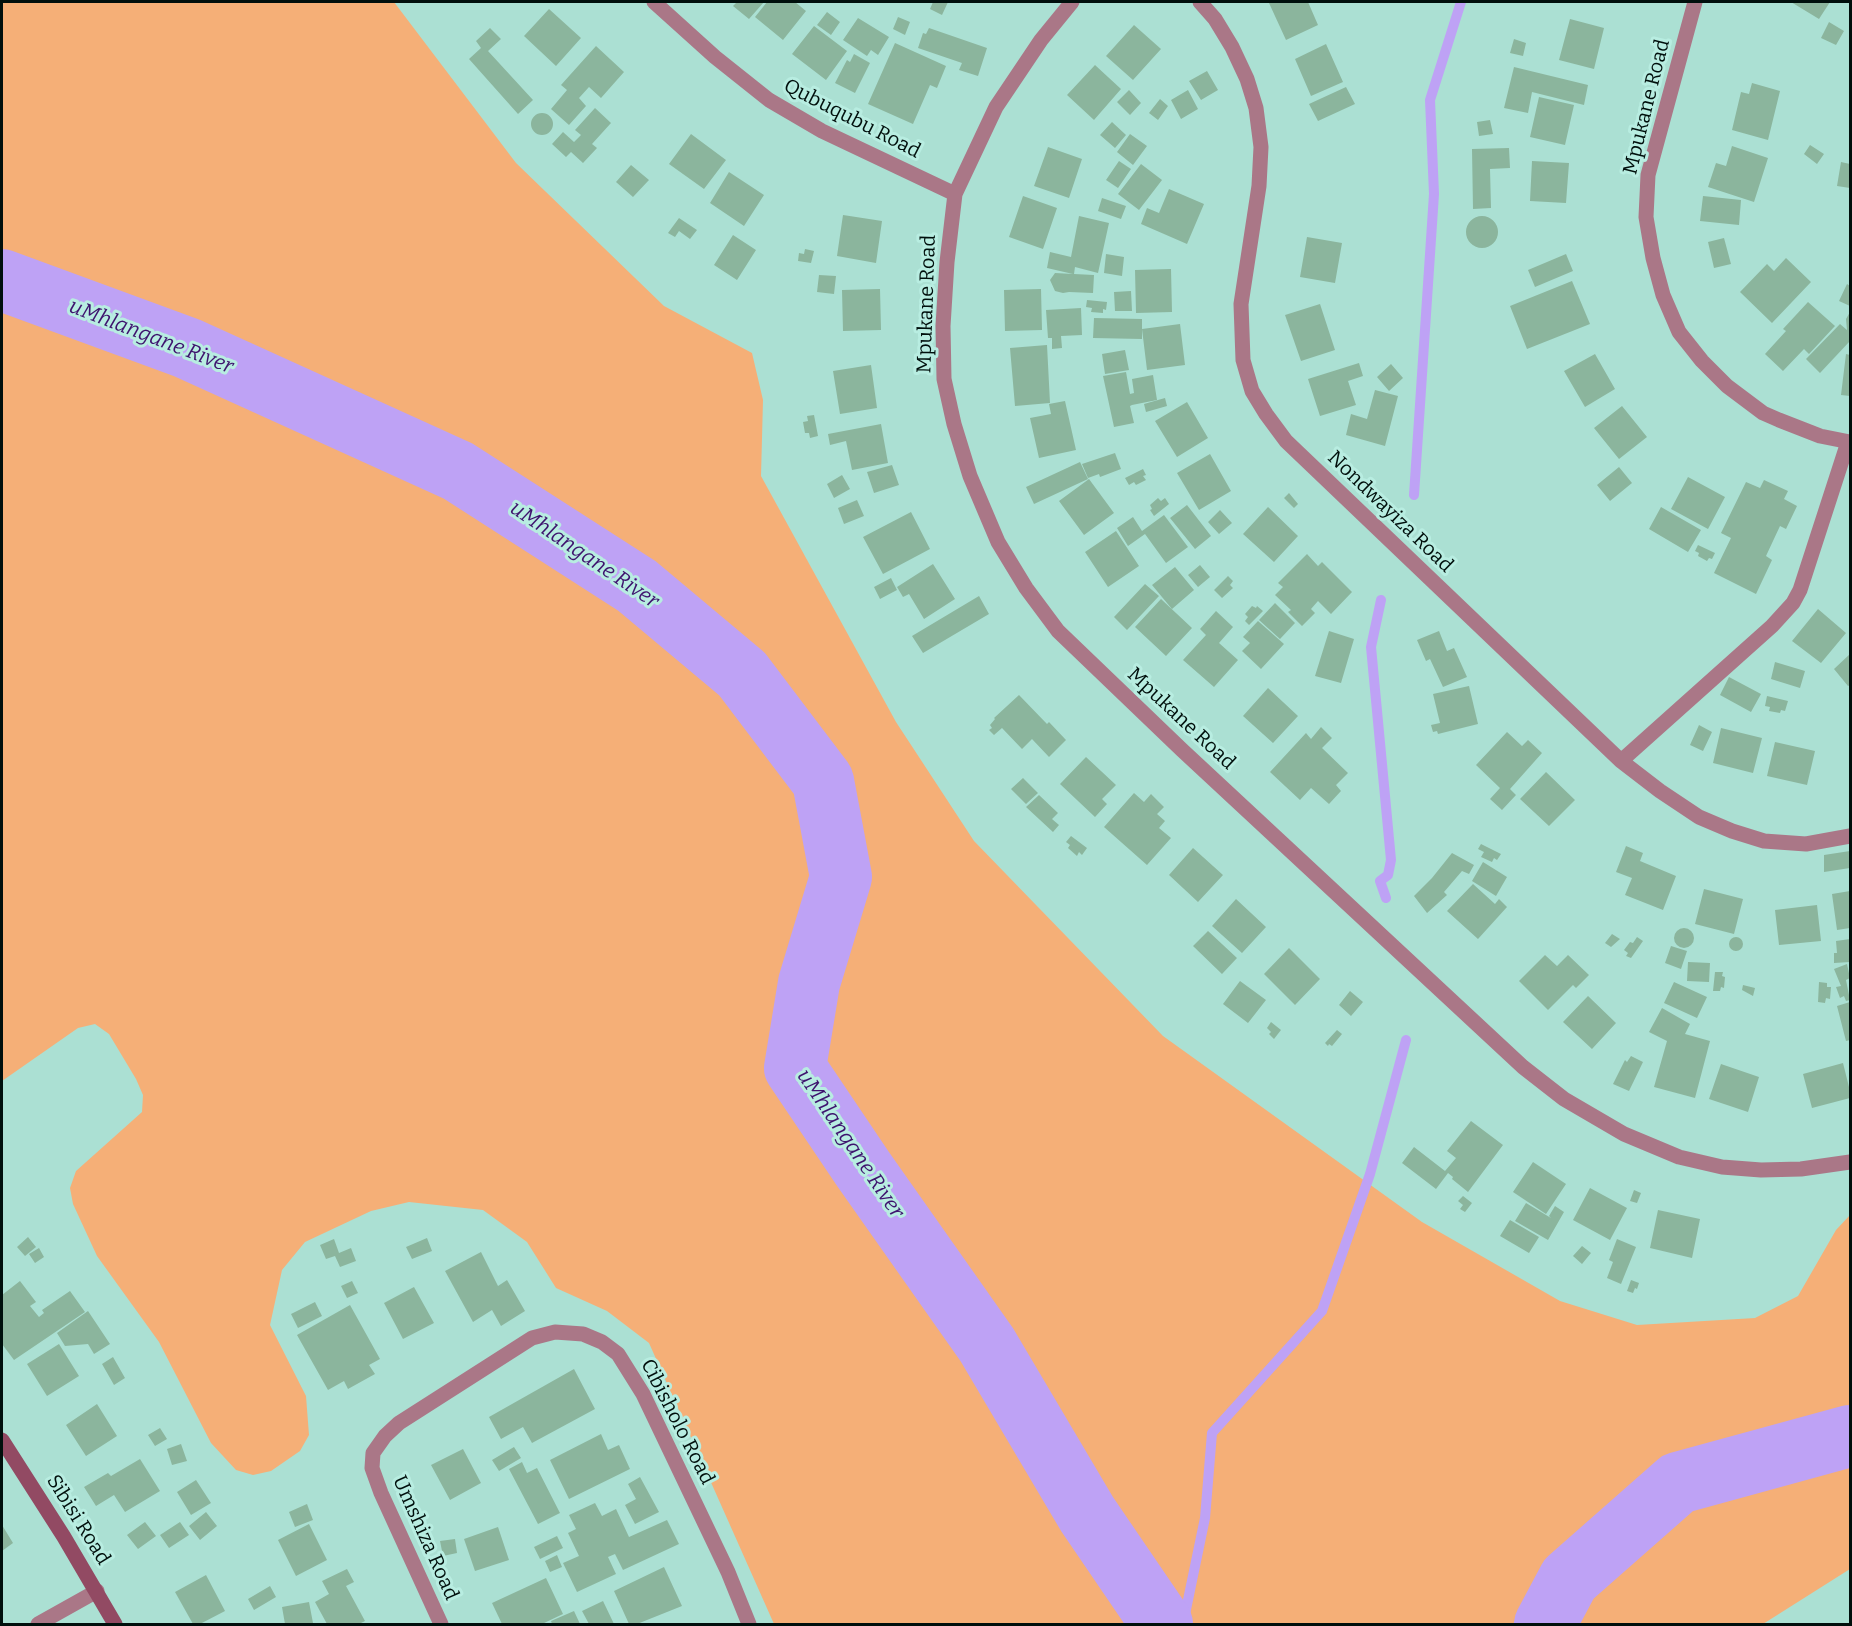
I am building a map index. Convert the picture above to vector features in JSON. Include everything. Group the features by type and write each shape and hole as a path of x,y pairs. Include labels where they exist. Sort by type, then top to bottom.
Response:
{"street":[{"name":"Qubuqubu Road","path":"654,2 715,57 769,100 822,131 955,194"},
{"name":"Mpukane Road","path":"1072,2 1041,40 996,107 955,194 943,326 944,379 954,424 970,476 998,542 1026,588 1058,631 1182,750 1523,1067 1564,1099 1624,1134 1679,1157 1722,1167 1761,1170 1801,1169 1851,1162"},
{"name":"Nondwayiza Road","path":"1200,2 1221,28 1247,79 1256,108 1262,147 1259,186 1240,304 1243,360 1252,391 1286,441 1621,761 1699,817 1764,841 1806,844 1851,836"},
{"name":"Mpukane Road","path":"1695,2 1648,175 1646,217 1663,296 1679,332 1702,362 1726,386 1763,412 1779,420 1820,436 1849,442"},
{"path":"1621,761 1772,626 1793,603 1800,590 1849,442"},
{"name":"Cibisholo Road","path":"372,1468 373,1453 385,1436 399,1423 532,1338 555,1332 583,1334 593,1338 618,1354 643,1394 728,1572 749,1624"},
{"name":"Sibisi Road","path":"2,1440 97,1591 115,1624"},
{"name":"Umshiza Road","path":"372,1468 381,1493 441,1624"},
{"path":"38,1624 97,1591"}],"shaded area":[{"path":"2,2 394,2 516,163 664,306 752,353 763,400 761,476 896,722 974,841 1163,1036 1422,1222 1560,1301 1637,1325 1755,1318 1798,1296 1836,1230 1850,1215 1850,1569 1763,1624 774,1624 649,1343 607,1311 556,1288 527,1242 483,1210 409,1202 371,1211 305,1242 282,1270 270,1325 306,1396 309,1435 300,1451 271,1471 253,1475 236,1470 211,1443 159,1342 97,1256 73,1204 70,1188 76,1171 142,1112 143,1095 109,1034 95,1024 78,1028 2,1081"}],"building":[{"path":"737,2 764,2 749,19 733,6"},
{"path":"767,2 795,2 806,11 783,40 755,17"},
{"path":"933,2 948,2 942,15 930,9"},
{"path":"1308,2 1318,25 1286,40 1269,3"},
{"path":"1791,2 1830,2 1819,19"},
{"path":"549,9 581,38 556,66 524,36"},
{"path":"827,12 840,22 831,35 817,25"},
{"path":"898,17 910,22 905,35 893,29"},
{"path":"858,18 889,37 878,55 871,50 867,56 843,40"},
{"path":"1570,19 1604,28 1594,69 1559,60"},
{"path":"1829,22 1844,31 1836,45 1821,38"},
{"path":"1134,25 1161,49 1133,80 1106,56"},
{"path":"814,26 847,51 826,80 792,54"},
{"path":"490,28 501,39 488,51 533,100 518,114 469,59 481,48 476,41"},
{"path":"929,28 987,48 978,76 959,70 962,63 918,48 923,33 926,34"},
{"path":"1514,39 1526,43 1523,56 1510,53"},
{"path":"895,43 946,66 937,88 930,85 913,124 868,104"},
{"path":"1326,44 1343,82 1311,96 1295,59"},
{"path":"596,46 624,72 601,98 589,87 579,98 586,106 569,125 551,109 567,90 561,85"},
{"path":"854,54 870,63 855,93 835,83 847,60 850,62"},
{"path":"1095,65 1121,89 1094,120 1067,95"},
{"path":"1514,67 1588,85 1584,105 1532,92 1528,113 1504,108"},
{"path":"1207,71 1218,90 1201,100 1189,81"},
{"path":"1752,83 1780,91 1768,140 1732,130 1741,92 1749,94"},
{"path":"1346,87 1355,104 1318,121 1309,104"},
{"path":"1129,90 1141,103 1130,115 1117,102"},
{"path":"1188,90 1198,109 1181,119 1171,100"},
{"path":"1539,97 1574,105 1565,145 1530,137"},
{"path":"1160,99 1168,106 1158,120 1149,113"},
{"path":"595,108 611,123 592,144 597,148 583,163 571,152 566,157 552,144 563,132 574,142 581,135 575,130"},
{"path":"542,113 550,116 553,124 550,132 542,135 534,132 531,124 534,116"},
{"path":"1490,120 1493,134 1479,136 1477,122"},
{"path":"1112,122 1126,135 1115,148 1100,135"},
{"path":"691,134 726,160 704,189 669,164"},
{"path":"1130,134 1147,146 1133,165 1117,152"},
{"path":"1810,145 1824,154 1817,164 1804,154"},
{"path":"1732,146 1768,158 1754,202 1708,187 1716,163 1726,166"},
{"path":"1048,147 1082,159 1069,198 1034,186"},
{"path":"1509,148 1510,168 1490,169 1491,208 1473,209 1472,149"},
{"path":"1119,161 1131,169 1118,188 1106,180"},
{"path":"1532,161 1569,163 1566,203 1530,201"},
{"path":"1841,162 1850,164 1850,188 1837,186"},
{"path":"1141,164 1162,180 1139,210 1118,194"},
{"path":"631,165 649,180 633,197 616,182"},
{"path":"729,172 764,195 744,226 710,203"},
{"path":"1169,189 1204,204 1187,244 1141,224 1147,208 1159,213"},
{"path":"1023,196 1057,208 1043,249 1009,237"},
{"path":"1703,196 1741,200 1739,225 1700,221"},
{"path":"1102,198 1126,206 1121,219 1098,211"},
{"path":"843,215 882,221 876,263 837,256"},
{"path":"1079,216 1109,223 1098,273 1075,267 1074,274 1094,275 1093,293 1055,291 1050,280 1055,273 1073,274 1047,268 1050,252 1071,257"},
{"path":"1482,216 1494,220 1498,232 1494,244 1482,248 1470,244 1466,232 1470,220"},
{"path":"679,218 697,230 690,239 679,231 675,237 668,233"},
{"path":"733,235 756,250 737,280 714,265"},
{"path":"1307,237 1342,243 1335,283 1300,277"},
{"path":"1724,238 1731,264 1714,268 1708,242"},
{"path":"805,249 814,251 811,263 798,261 799,253 804,254"},
{"path":"1106,254 1124,257 1122,276 1104,273"},
{"path":"1566,254 1573,271 1535,287 1528,270"},
{"path":"1786,258 1811,282 1772,323 1740,292 1767,264 1774,271"},
{"path":"1171,269 1172,312 1136,313 1135,270"},
{"path":"819,275 836,276 834,294 817,292"},
{"path":"1572,281 1590,324 1527,349 1510,306"},
{"path":"1847,284 1850,286 1850,306 1839,301"},
{"path":"880,289 881,330 843,331 842,290"},
{"path":"1041,289 1042,330 1005,331 1004,290"},
{"path":"1131,291 1132,311 1115,311 1114,292"},
{"path":"1087,300 1107,302 1106,310 1103,309 1103,313 1091,312 1092,308 1086,307"},
{"path":"1808,302 1835,326 1809,354 1804,349 1783,371 1765,354 1786,331 1783,329"},
{"path":"1320,304 1335,350 1301,361 1285,315"},
{"path":"1081,308 1082,335 1061,336 1062,348 1052,349 1052,338 1048,338 1046,310"},
{"path":"1850,312 1850,341 1820,373 1806,359 1840,324 1847,330 1846,319"},
{"path":"1094,318 1142,319 1142,339 1093,338"},
{"path":"1180,324 1185,365 1147,370 1142,329"},
{"path":"1047,345 1050,403 1015,406 1010,348"},
{"path":"1125,350 1129,370 1105,374 1102,354"},
{"path":"1595,354 1615,389 1585,407 1564,371"},
{"path":"1846,354 1850,355 1850,396 1841,395"},
{"path":"1359,363 1363,376 1348,381 1356,405 1320,416 1308,379"},
{"path":"1391,364 1403,378 1389,391 1377,377"},
{"path":"871,365 877,408 840,414 833,371"},
{"path":"1126,372 1130,394 1134,393 1132,379 1153,375 1157,400 1130,406 1134,423 1114,427 1103,376"},
{"path":"1375,390 1398,396 1385,446 1346,435 1351,414 1367,419"},
{"path":"1165,398 1167,406 1146,412 1144,404"},
{"path":"1065,401 1076,450 1039,458 1030,418 1051,414 1049,404"},
{"path":"1187,402 1208,438 1177,457 1155,421"},
{"path":"1622,406 1647,437 1619,459 1594,428"},
{"path":"814,415 818,436 810,438 809,433 805,433 803,422 808,421 807,416"},
{"path":"881,424 888,463 852,470 846,441 830,445 828,434"},
{"path":"1115,453 1121,469 1100,477 1099,474 1088,478 1082,464"},
{"path":"1210,454 1231,491 1199,510 1177,473"},
{"path":"1080,462 1088,479 1034,504 1026,487"},
{"path":"892,465 899,485 874,493 867,472"},
{"path":"1619,467 1632,483 1610,501 1597,485"},
{"path":"1143,469 1146,475 1143,476 1146,480 1136,485 1134,482 1129,485 1125,478"},
{"path":"842,475 850,489 834,498 827,484"},
{"path":"1688,477 1725,497 1708,529 1671,509"},
{"path":"1089,479 1114,513 1084,535 1059,501"},
{"path":"1764,480 1788,491 1784,499 1797,506 1786,529 1780,526 1766,556 1772,560 1756,594 1714,573 1731,538 1721,533 1746,482 1760,488"},
{"path":"1289,493 1298,504 1294,508 1284,498"},
{"path":"1158,498 1161,501 1165,498 1169,504 1154,516 1150,505"},
{"path":"857,500 864,516 844,524 838,508"},
{"path":"1187,505 1211,536 1195,549 1170,518"},
{"path":"1268,507 1298,536 1274,562 1243,534"},
{"path":"1661,507 1701,530 1688,552 1649,529"},
{"path":"1220,510 1232,523 1219,534 1208,522"},
{"path":"911,512 930,549 883,574 863,537"},
{"path":"1164,515 1188,547 1166,563 1145,534 1128,546 1117,528 1133,517 1142,531"},
{"path":"1116,531 1139,566 1108,587 1085,552"},
{"path":"1698,545 1715,553 1712,559 1709,558 1707,561 1698,556 1699,553 1695,551"},
{"path":"1307,554 1318,566 1322,562 1352,592 1331,614 1318,601 1311,609 1315,613 1302,626 1288,612 1291,610 1275,595 1283,587 1278,583"},
{"path":"933,564 955,599 924,619 909,594 903,597 897,587"},
{"path":"1200,565 1210,577 1198,587 1188,575"},
{"path":"1175,567 1194,590 1172,609 1152,585"},
{"path":"1228,576 1233,581 1230,585 1233,588 1222,598 1214,590"},
{"path":"891,578 897,590 880,599 874,587"},
{"path":"1145,584 1159,596 1127,630 1114,617"},
{"path":"979,596 989,614 923,653 912,636"},
{"path":"1161,599 1192,628 1166,656 1135,627"},
{"path":"1275,603 1295,623 1280,639 1259,620"},
{"path":"1252,606 1256,608 1257,606 1263,611 1249,625 1245,621 1248,617 1245,614"},
{"path":"1818,609 1846,633 1821,663 1792,641"},
{"path":"1216,611 1233,627 1219,643 1238,660 1214,687 1183,660 1206,635 1200,629"},
{"path":"1258,621 1284,644 1261,669 1242,651 1250,643 1243,637"},
{"path":"1329,631 1354,639 1341,683 1315,676"},
{"path":"1439,631 1447,651 1454,648 1467,677 1443,687 1430,659 1426,661 1417,640"},
{"path":"1850,654 1850,685 1848,686 1834,669"},
{"path":"1775,662 1805,671 1800,688 1771,679"},
{"path":"1729,677 1761,694 1751,712 1720,695"},
{"path":"1469,686 1478,724 1438,734 1437,731 1433,732 1431,725 1440,723 1433,694"},
{"path":"1268,688 1298,716 1273,743 1243,716"},
{"path":"1019,695 1066,740 1049,757 1032,739 1022,749 1002,728 994,735 989,730 992,728 990,725 994,718"},
{"path":"1767,696 1788,701 1785,711 1781,710 1780,713 1769,711 1770,707 1765,706"},
{"path":"1699,725 1712,732 1703,751 1690,745"},
{"path":"1321,727 1332,738 1322,748 1348,773 1336,785 1341,791 1329,804 1311,788 1300,800 1270,772 1306,733 1311,739"},
{"path":"1721,728 1762,738 1753,773 1713,763"},
{"path":"1507,732 1522,746 1528,740 1542,753 1510,789 1516,795 1502,810 1490,799 1500,788 1476,765"},
{"path":"1775,742 1815,751 1807,785 1767,776"},
{"path":"1086,757 1116,785 1102,799 1107,804 1095,817 1060,784"},
{"path":"1546,772 1575,800 1549,826 1520,799"},
{"path":"1023,778 1038,793 1026,804 1011,789"},
{"path":"1134,793 1144,802 1151,794 1164,807 1157,814 1165,821 1159,828 1171,838 1147,865 1104,827"},
{"path":"1039,795 1058,813 1052,819 1059,825 1053,832 1026,807"},
{"path":"1071,836 1087,848 1082,855 1079,852 1077,856 1068,848 1070,845 1066,842"},
{"path":"1481,844 1501,854 1497,860 1494,858 1492,862 1481,857 1484,852 1478,849"},
{"path":"1626,846 1643,853 1640,861 1676,876 1663,910 1625,895 1632,878 1616,872"},
{"path":"1193,848 1223,875 1198,902 1169,875"},
{"path":"1850,851 1850,868 1824,872 1824,855"},
{"path":"1452,853 1474,865 1469,874 1462,871 1444,892 1447,895 1427,913 1414,896"},
{"path":"1483,862 1507,877 1496,896 1472,881"},
{"path":"1473,884 1495,904 1499,899 1507,907 1478,939 1447,911"},
{"path":"1704,889 1743,899 1734,934 1695,924"},
{"path":"1850,891 1850,928 1837,930 1832,894"},
{"path":"1236,899 1266,927 1242,953 1212,926"},
{"path":"1817,905 1821,941 1779,945 1775,910"},
{"path":"1680,928 1688,928 1694,934 1694,942 1688,948 1680,948 1674,942 1674,934"},
{"path":"1208,931 1237,958 1222,974 1193,946"},
{"path":"1612,934 1620,939 1611,947 1605,943"},
{"path":"1637,937 1643,941 1631,958 1626,956 1628,953 1624,950"},
{"path":"1736,937 1741,939 1743,944 1741,949 1736,951 1731,949 1729,944 1731,939"},
{"path":"1850,939 1850,962 1834,963 1834,953 1837,953 1836,941"},
{"path":"1671,946 1687,951 1681,969 1665,963"},
{"path":"1289,948 1320,979 1295,1005 1264,974"},
{"path":"1545,955 1557,966 1568,955 1589,975 1576,988 1573,985 1548,1010 1519,981"},
{"path":"1688,962 1710,963 1709,982 1687,981"},
{"path":"1847,964 1850,978 1846,980 1850,1000 1846,1001 1844,996 1840,998 1836,987 1841,986 1834,969"},
{"path":"1715,972 1723,972 1722,976 1725,977 1724,988 1721,987 1720,991 1713,991"},
{"path":"1240,981 1266,1000 1248,1023 1223,1004"},
{"path":"1674,982 1707,997 1697,1018 1664,1003"},
{"path":"1819,982 1827,983 1827,987 1831,987 1830,999 1826,998 1825,1003 1818,1002"},
{"path":"1743,985 1755,988 1753,996 1742,990"},
{"path":"1350,991 1363,1002 1351,1016 1339,1005"},
{"path":"1588,996 1616,1023 1592,1049 1563,1022"},
{"path":"1850,1002 1850,1040 1846,1041 1837,1006"},
{"path":"1662,1008 1690,1024 1685,1034 1710,1041 1695,1098 1654,1087 1667,1041 1649,1032"},
{"path":"1271,1022 1281,1030 1274,1039 1267,1028"},
{"path":"1337,1030 1342,1034 1332,1046 1329,1044 1328,1046 1325,1043"},
{"path":"1631,1056 1643,1062 1629,1091 1613,1084 1625,1060 1627,1062"},
{"path":"1843,1063 1850,1098 1812,1108 1803,1074"},
{"path":"1721,1064 1759,1077 1748,1112 1709,1099"},
{"path":"1471,1121 1503,1145 1468,1192 1448,1173 1436,1189 1402,1163 1414,1147 1445,1171 1456,1158 1447,1151"},
{"path":"1533,1162 1566,1184 1546,1214 1513,1192"},
{"path":"1590,1188 1627,1208 1610,1240 1573,1220"},
{"path":"1634,1190 1641,1193 1637,1203 1630,1201"},
{"path":"1463,1196 1472,1203 1465,1212 1460,1209 1463,1205 1458,1201"},
{"path":"1526,1203 1551,1218 1549,1216 1555,1206 1564,1212 1548,1240 1515,1221"},
{"path":"1658,1210 1700,1219 1692,1258 1650,1248"},
{"path":"1510,1220 1539,1237 1529,1253 1500,1236"},
{"path":"28,1237 36,1247 25,1256 17,1247"},
{"path":"427,1238 432,1251 412,1259 406,1247"},
{"path":"334,1239 339,1253 351,1248 356,1261 340,1267 335,1256 326,1259 320,1245"},
{"path":"1617,1239 1636,1247 1621,1284 1607,1278 1613,1262 1609,1260"},
{"path":"1582,1246 1591,1253 1582,1264 1573,1256"},
{"path":"39,1248 44,1257 35,1263 29,1254"},
{"path":"481,1252 498,1286 507,1280 525,1311 501,1326 492,1310 473,1322 445,1271"},
{"path":"1631,1280 1639,1283 1633,1293 1627,1291"},
{"path":"20,1281 36,1302 30,1306 39,1317 44,1313 42,1310 70,1291 85,1312 14,1360 2,1344 2,1295"},
{"path":"352,1281 358,1293 347,1298 341,1286"},
{"path":"414,1287 434,1323 403,1339 384,1303"},
{"path":"315,1302 322,1316 298,1328 291,1314"},
{"path":"350,1305 380,1359 369,1365 375,1374 348,1389 344,1381 328,1390 297,1335"},
{"path":"88,1311 110,1344 94,1354 88,1344 65,1346 57,1333"},
{"path":"59,1344 79,1376 47,1396 27,1364"},
{"path":"113,1357 125,1378 114,1385 102,1364"},
{"path":"574,1369 595,1409 532,1443 523,1427 501,1439 489,1417"},
{"path":"97,1404 117,1436 86,1456 66,1425"},
{"path":"160,1428 167,1439 155,1446 148,1435"},
{"path":"601,1434 608,1450 619,1445 630,1469 569,1499 550,1460"},
{"path":"181,1444 187,1461 172,1465 167,1449"},
{"path":"514,1447 521,1458 499,1471 492,1460"},
{"path":"463,1449 481,1483 450,1500 431,1465"},
{"path":"140,1459 160,1491 125,1512 114,1495 96,1506 84,1487 108,1473 111,1476"},
{"path":"522,1462 527,1473 537,1468 560,1513 538,1524 509,1469"},
{"path":"640,1477 659,1512 635,1524 625,1505 636,1499 628,1484"},
{"path":"196,1480 211,1503 191,1515 177,1492"},
{"path":"595,1503 602,1516 616,1509 629,1537 667,1520 679,1544 623,1570 615,1554 608,1557 616,1574 577,1592 563,1563 579,1556 568,1533 576,1529 569,1515"},
{"path":"307,1504 313,1520 295,1527 289,1512"},
{"path":"206,1512 217,1526 200,1540 189,1526"},
{"path":"145,1522 156,1536 138,1549 127,1535"},
{"path":"180,1522 189,1535 169,1548 160,1535"},
{"path":"309,1524 327,1560 296,1576 278,1540"},
{"path":"2,1525 13,1543 2,1551"},
{"path":"498,1527 509,1560 475,1571 464,1539"},
{"path":"557,1536 563,1548 540,1559 534,1547"},
{"path":"455,1539 457,1553 443,1556 440,1541"},
{"path":"557,1555 562,1567 550,1572 545,1561"},
{"path":"664,1567 682,1606 637,1624 629,1624 614,1591"},
{"path":"347,1569 354,1582 346,1586 365,1621 359,1624 327,1624 315,1602 329,1594 322,1581"},
{"path":"206,1575 225,1611 200,1624 193,1624 175,1592"},
{"path":"546,1578 563,1614 542,1624 502,1624 492,1603"},
{"path":"270,1586 276,1597 254,1610 248,1599"},
{"path":"603,1601 614,1624 589,1624 582,1611"},
{"path":"309,1602 313,1623 285,1624 282,1607"},
{"path":"574,1611 580,1624 552,1624 551,1621"}],"waterway":[{"path":"1414,495 1434,194 1430,100 1461,2"},
{"name":"uMhlangane River","path":"2,280 187,348 458,471 637,586 742,674 823,781 841,877 809,983 795,1068 987,1345 1087,1514 1162,1624"},
{"path":"1381,600 1371,647 1391,860 1388,875 1380,881 1386,898"},
{"path":"1183,1624 1205,1518 1212,1433 1322,1311 1370,1174 1406,1040"},
{"path":"1545,1624 1569,1579 1678,1483 1850,1436"}]}
